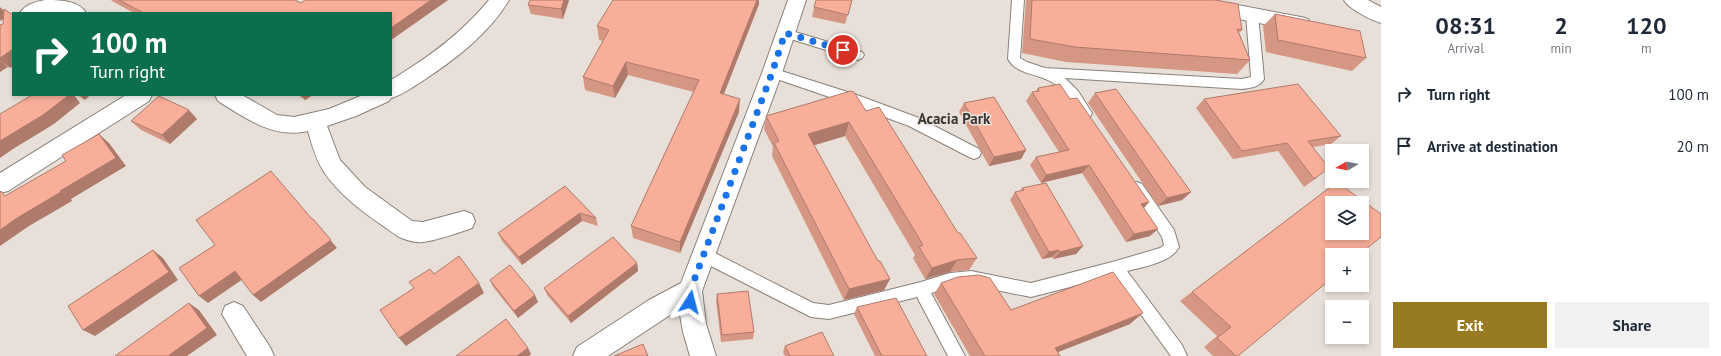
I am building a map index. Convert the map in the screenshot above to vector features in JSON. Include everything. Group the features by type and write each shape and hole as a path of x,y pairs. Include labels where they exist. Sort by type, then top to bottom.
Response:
{"street":[{"path":"392,89 423,72 450,53 473,32 500,0"},
{"path":"703,356 690,313 690,291 772,73 797,0"},
{"path":"1176,0 1317,27"},
{"path":"1353,0 1381,16"},
{"path":"31,12 42,6 50,5 58,5 75,12"},
{"path":"0,184 140,96"},
{"path":"227,96 270,120 286,126 296,126 315,122 380,96"},
{"path":"315,122 328,159 332,166 357,194 407,230 423,232 464,221"},
{"path":"586,356 658,308 690,291"},
{"path":"234,314 260,356"}],"lane":[{"path":"1018,0 1013,56 1014,59 1020,65 1045,72 1057,78 1072,93 1094,125"},
{"path":"1045,72 1242,84 1251,83 1258,79 1252,15"},
{"path":"785,33 858,55"},
{"path":"772,73 852,99 914,122 974,153"},
{"path":"704,255 811,310 821,312 829,312 921,289 950,280 971,278 1031,290 1116,268 1165,253 1172,247 1169,235 1129,177"},
{"path":"1116,268 1179,356"},
{"path":"921,289 957,356"}],"building":[{"path":"119,0 295,0 301,3 305,0 431,0 392,27 392,12 142,12"},
{"path":"530,0 564,0 561,9 528,5"},
{"path":"613,0 757,0 720,93 740,99 680,242 631,226 699,80 626,62 613,86 583,77 609,30 597,26"},
{"path":"816,0 852,0 848,15 814,7"},
{"path":"1032,0 1215,0 1238,4 1242,30 1237,29 1250,60 1075,47 1030,39"},
{"path":"4,9 12,14 12,50 0,58 0,25 3,24"},
{"path":"1275,14 1360,31 1366,58 1278,40"},
{"path":"1060,84 1070,99 1077,98 1149,202 1141,204 1158,229 1134,234 1089,165 1046,175 1036,157 1069,150 1032,92 1039,91 1038,88"},
{"path":"1298,84 1341,136 1308,141 1325,163 1325,171 1314,179 1287,143 1242,151 1204,99"},
{"path":"1116,89 1191,192 1167,198 1095,93"},
{"path":"851,91 854,92 866,111 879,107 958,233 960,233 977,258 957,260 932,268 919,247 923,245 849,122 808,134 878,261 880,261 890,279 849,289 774,143 779,141 766,116"},
{"path":"30,96 68,96 43,115 0,141 0,114"},
{"path":"159,96 189,110 162,135 131,121"},
{"path":"994,97 1026,150 994,157 964,103"},
{"path":"99,134 116,158 60,191 61,192 0,230 1,191 5,196 66,161 62,155"},
{"path":"271,171 331,240 253,295 235,271 199,296 179,268 215,245 196,220"},
{"path":"1046,183 1083,246 1060,252 1059,250 1049,252 1015,192 1024,190 1022,188"},
{"path":"565,186 596,218 580,213 519,257 498,233"},
{"path":"1329,188 1345,188 1356,196 1325,196 1325,240 1369,240 1369,205 1381,214 1381,237 1368,248 1325,248 1325,284 1238,356 1236,356 1217,338 1231,327 1192,292"},
{"path":"613,237 637,263 568,316 544,288"},
{"path":"153,250 169,272 83,330 68,306"},
{"path":"459,256 479,283 399,338 380,310 414,288 409,282 430,269 434,274"},
{"path":"510,265 535,295 514,311 490,280"},
{"path":"1113,272 1143,313 1055,348 1060,356 985,356 941,283 958,277 979,275 990,278 1011,310"},
{"path":"748,291 754,332 722,335 717,294"},
{"path":"896,298 927,356 882,356 857,307"},
{"path":"189,303 207,328 168,356 115,356"},
{"path":"506,319 528,348 517,356 456,356"},
{"path":"822,332 834,356 790,356 785,346"},
{"path":"643,344 648,356 614,356"}],"district":[{"name":"Acacia Park","path":"954,118"}],"route":[{"path":"690,302 690,291 772,73 785,33 843,50"}]}
